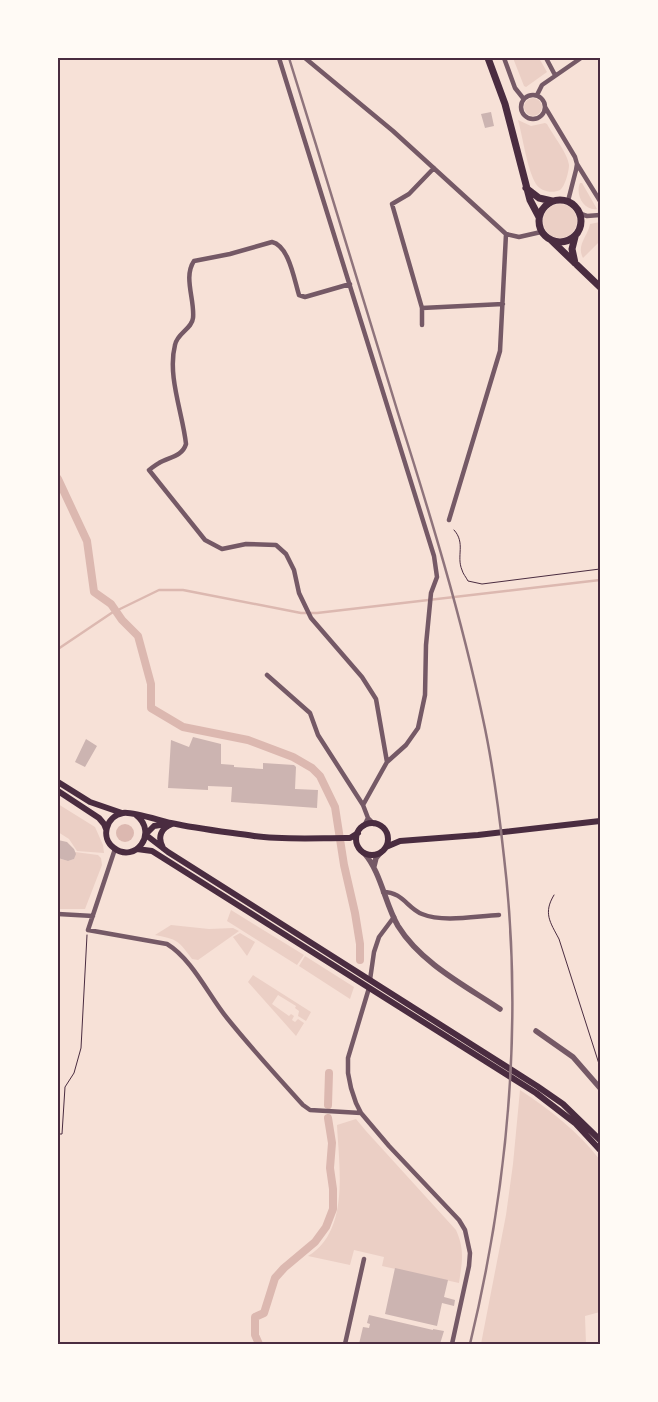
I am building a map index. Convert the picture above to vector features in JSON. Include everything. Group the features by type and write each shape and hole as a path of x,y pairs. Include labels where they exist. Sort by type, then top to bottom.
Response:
{"main road":[{"path":"488,58 505,104 526,188 533,209 539,217 541,232 600,287"},
{"path":"526,188 539,198 552,201 568,201 578,208 581,214 581,226 575,236 572,248 577,266"},
{"path":"539,217 543,207 552,201"},
{"path":"551,241 561,242 575,236"},
{"path":"58,782 90,802 122,813"},
{"path":"58,791 99,818 106,829 108,841 115,849 126,852 137,849 152,851 369,988 489,1059"},
{"path":"106,829 111,819 127,812 172,824 257,837 350,838 364,826 374,824 381,826 392,837 400,841"},
{"path":"136,815 144,823 146,835 164,849 370,980 536,1090 563,1104 600,1140"},
{"path":"344,838 354,841 364,853 371,855 400,841 478,835 600,821"},
{"path":"137,849 154,826 172,824"},
{"path":"164,849 160,838 161,833 166,826 172,824"},
{"path":"383,850 388,841 386,831"},
{"path":"357,845 358,833"},
{"path":"536,1090 575,1123 600,1150"}],"street":[{"path":"279,58 434,556 437,577 432,594 426,645 426,695 418,728 406,745 387,762 363,805"},
{"path":"305,58 393,131 506,234 519,237 541,232"},
{"path":"504,58 516,88 524,98"},
{"path":"546,58 554,75"},
{"path":"537,95 542,85 581,58"},
{"path":"545,107 544,112 537,118 528,118 521,112 521,102 527,96 537,95 543,100 545,107 600,202"},
{"path":"568,201 577,164"},
{"path":"422,325 422,308 392,204 409,194 434,168"},
{"path":"581,214 588,216 600,215"},
{"path":"449,520 500,352 506,234"},
{"path":"350,284 301,297 298,295 284,250 278,243 272,242 230,254 194,261 189,274 193,317 191,324 178,336 174,345 173,361 174,380 186,444 179,454 157,463 149,470 204,540 222,549 246,544 276,545 286,554 294,570 300,593 311,618 362,677 376,699 387,762"},
{"path":"422,308 503,304"},
{"path":"267,675 310,713 318,735 363,805 368,818 374,824"},
{"path":"364,826 368,818"},
{"path":"115,849 88,930 167,944 175,949 187,962 227,1018 303,1105 310,1110 361,1113"},
{"path":"374,868 376,858 383,850"},
{"path":"364,853 374,868 394,917 410,944 443,971 500,1008"},
{"path":"383,892 403,897 420,913 438,918 499,915"},
{"path":"58,914 93,916"},
{"path":"370,980 374,952 379,937 394,917"},
{"path":"369,988 348,1058 350,1088 361,1113 389,1146 459,1220 465,1230 470,1253 469,1266 452,1344"},
{"path":"536,1031 573,1057 600,1088"},
{"path":"345,1344 364,1259"}],"path":[{"path":"454,530 461,542 461,569 468,580 482,584 600,569"},
{"path":"554,895 548,905 549,921 559,939 600,1067"},
{"path":"58,1134 62,1134 65,1086 74,1073 81,1048 88,930"}],"shaded area":[{"path":"513,58 539,58 547,72 526,87"},
{"path":"529,98 537,98 542,103 540,114 529,116 524,111 524,103"},
{"path":"518,120 531,126 547,124 560,144 569,165 565,182 560,190 546,191 536,184 528,162"},
{"path":"580,183 582,183 597,209 588,207 582,201 579,192"},
{"path":"560,204 567,205 572,209 576,214 576,228 572,233 567,237 560,238 553,237 548,233 544,228 543,221 544,214 548,209 553,205"},
{"path":"600,222 600,241 583,258 581,249 590,224"},
{"path":"58,804 95,827 103,845 104,853 77,851 69,839 58,832"},
{"path":"125,824 131,827 134,833 131,839 125,842 119,839 116,833 119,827"},
{"path":"75,852 98,855 101,858 102,865 85,909 58,909 58,858 68,861 74,859"},
{"path":"231,910 304,955 297,965 227,921"},
{"path":"171,925 209,929 233,928 239,931 198,960 192,959 177,942 155,935"},
{"path":"240,933 255,942 247,956 233,937"},
{"path":"305,956 354,987 350,999 299,966"},
{"path":"253,975 311,1012 306,1021 298,1016 299,1011 295,1008 296,1006 278,995 272,1004 289,1016 291,1014 294,1016 292,1020 295,1022 298,1019 304,1023 296,1036 248,982"},
{"path":"520,1090 563,1122 600,1160 600,1312 585,1316 586,1344 481,1344 506,1215"},
{"path":"356,1119 456,1230 462,1250 459,1283 382,1266 384,1257 354,1250 350,1265 308,1256 321,1245 331,1231 336,1215 340,1178 337,1125"}],"building":[{"path":"491,112 494,126 485,128 481,114"},
{"path":"193,737 221,744 221,764 263,769 263,763 294,765 296,767 295,789 318,790 317,808 231,802 232,787 208,786 208,790 168,788 171,740 189,747"},
{"path":"86,739 97,746 85,767 75,762"},
{"path":"58,840 67,842 74,849 76,854 74,859 68,861 58,858"},
{"path":"395,1268 448,1280 444,1297 455,1300 454,1306 442,1303 437,1326 385,1314"},
{"path":"369,1315 444,1331 440,1344 359,1344 363,1327 369,1328 370,1324 367,1323"}],"waterway":[{"path":"58,479 87,541 94,592 111,604 122,620 138,636 151,684 151,708 183,727 248,740 293,757 312,768 320,776 335,807 344,865 355,913 360,944 360,960"},
{"path":"120,609 159,590 183,590 301,613 317,613 600,580"},
{"path":"58,649 113,612"},
{"path":"328,1105 329,1073"},
{"path":"259,1344 255,1335 255,1317 264,1313 275,1278 315,1242 326,1227 333,1209 330,1168 332,1143 328,1118"}],"railway":[{"path":"289,58 444,565 465,642 487,736 495,788 510,918 512,1041 508,1102 494,1224 470,1344"}]}
